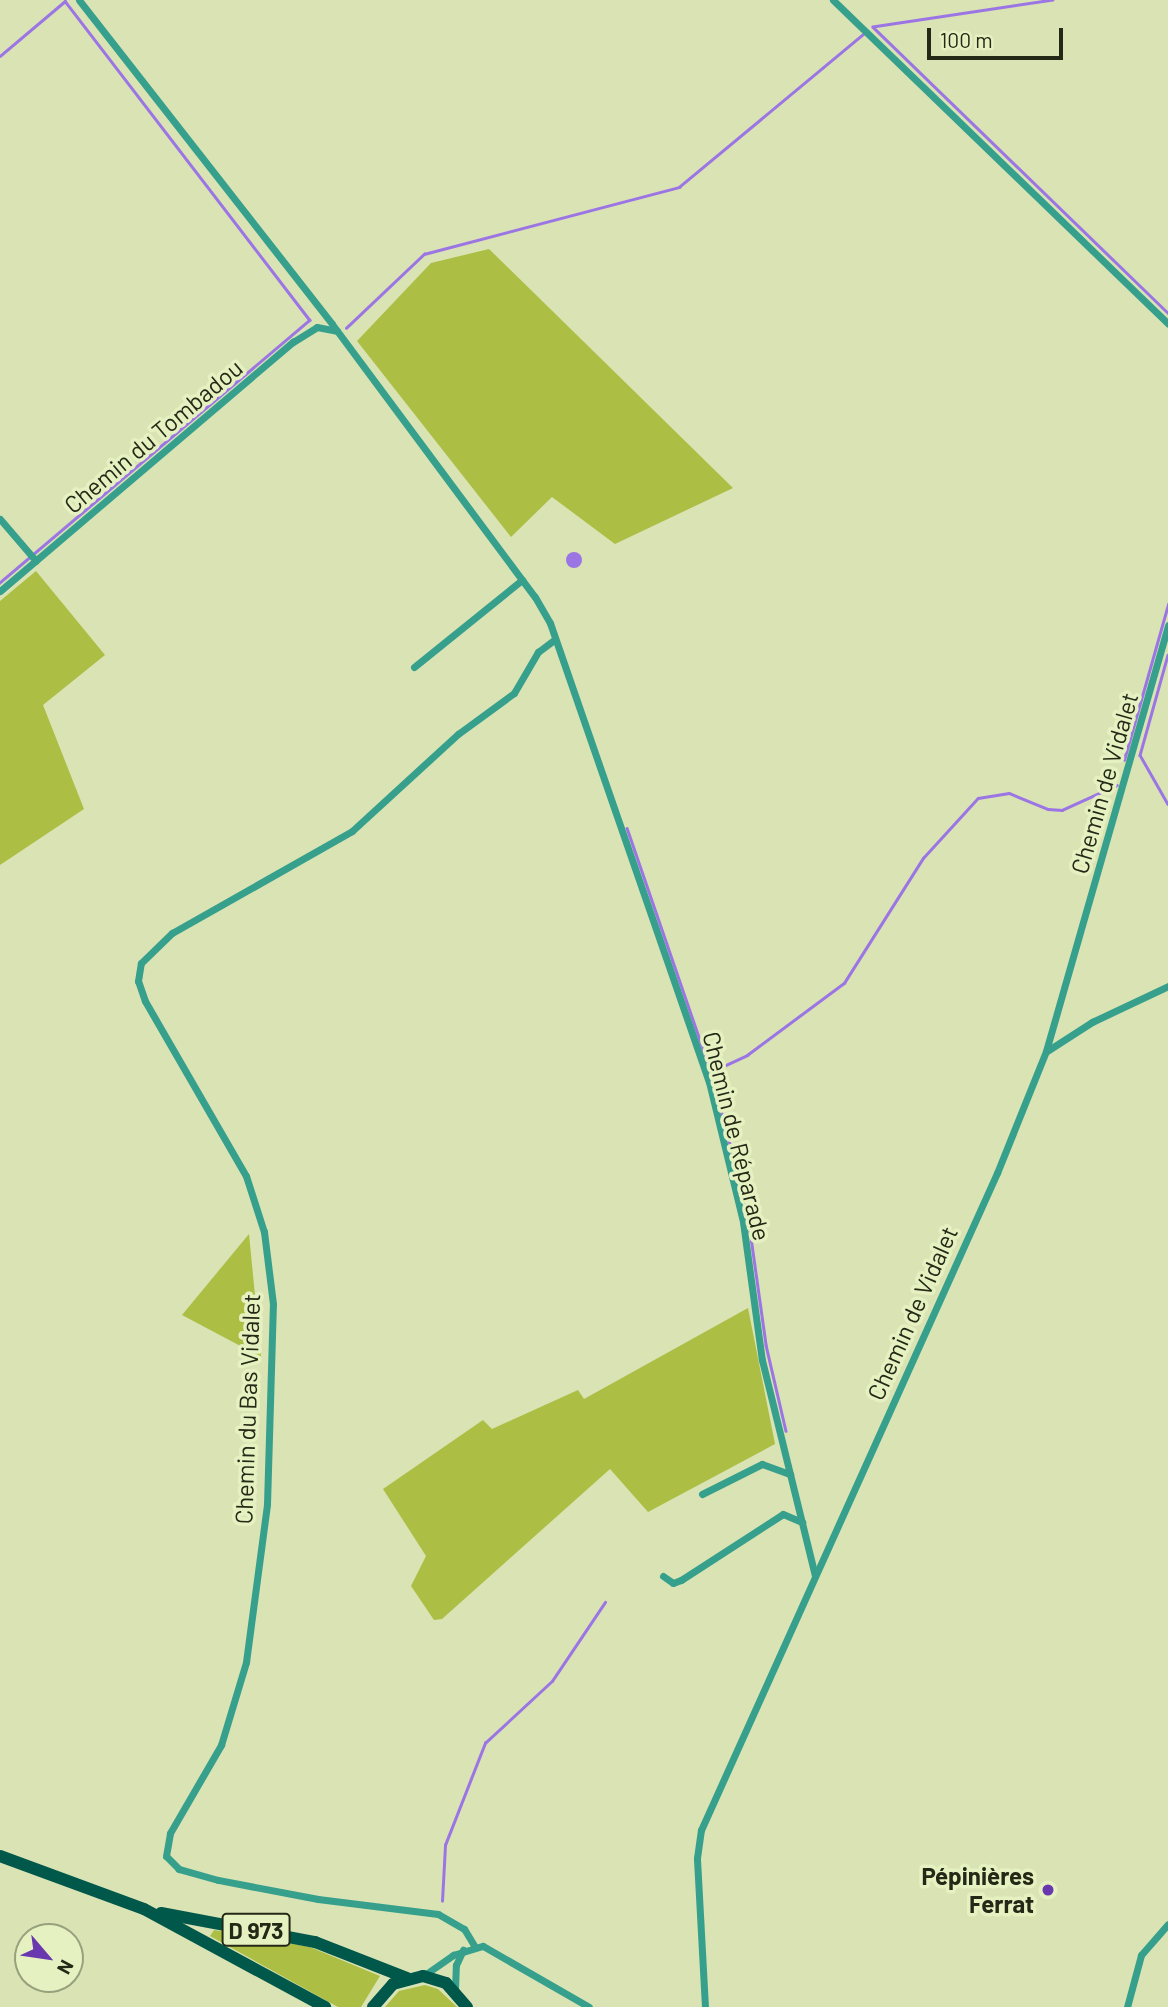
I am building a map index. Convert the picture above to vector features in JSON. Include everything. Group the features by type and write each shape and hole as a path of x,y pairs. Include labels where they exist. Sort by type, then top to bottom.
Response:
{"main road":[{"name":"D 973","path":"0,1856 144,1909 325,2007"},
{"name":"D 973","path":"144,1909 292,1936 407,1978"},
{"path":"373,2007 381,1994 407,1978 423,1976 455,1990 467,2005"}],"street":[{"name":"Chemin de Réparade","path":"79,0 337,331 522,580 555,639 709,1082 743,1222 762,1360 815,1575"},
{"path":"833,0 1168,324"},
{"name":"Chemin du Tombadou","path":"0,591 293,342 317,327 337,331"},
{"path":"0,519 36,561"},
{"path":"414,667 522,580"},
{"name":"Chemin de Vidalet","path":"705,2007 697,1858 701,1830 997,1173 1046,1051 1168,625"},
{"name":"Chemin du Bas Vidalet","path":"475,1947 464,1928 438,1914 318,1899 218,1880 179,1869 166,1856 170,1833 221,1745 246,1662 267,1504 273,1304 264,1232 246,1177 145,1001 138,981 141,962 172,933 352,831 458,734 514,693 538,652 555,639"},
{"path":"1046,1051 1092,1022 1168,986"},
{"path":"702,1494 762,1464 790,1474"},
{"path":"663,1576 673,1583 681,1580 783,1514 802,1522"},
{"path":"1126,2007 1141,1955 1168,1924"},
{"path":"423,1976 463,1950 475,1947 504,1955 589,2007"},
{"path":"455,1990 456,1965 463,1950"}],"green space":[{"path":"489,249 733,488 615,544 552,497 511,537 357,341 431,263"},
{"path":"36,571 105,655 43,705 84,809 0,865 0,601"},
{"path":"249,1234 261,1357 182,1315"},
{"path":"748,1308 775,1444 648,1512 610,1469 442,1619 434,1620 411,1586 426,1556 383,1489 483,1420 492,1429 578,1390 584,1399"},
{"path":"214,1930 310,1947 380,1976 361,2007 338,2007 210,1936"},
{"path":"425,1985 438,1989 457,2007 385,2007 399,1991"}],"shaded area":[{"path":"571,552 577,552 582,560 580,566 571,568 566,563 566,557"}],"waterway":[{"path":"1053,0 873,27 1168,313"},
{"path":"0,56 65,1 310,320 0,583"},
{"path":"346,328 424,254 679,187 863,34"},
{"path":"1124,760 1168,604"},
{"path":"1168,655 1140,755 1168,804"},
{"path":"627,828 711,1072 747,1055 844,983 923,858 978,798 1009,793 1048,809 1062,810 1117,785"},
{"path":"711,1072 747,1209 766,1345 786,1431"},
{"path":"442,1901 445,1845 485,1743 552,1681 605,1602"}],"place":[{"name":"Pépinières Ferrat","path":"1048,1890"}]}
